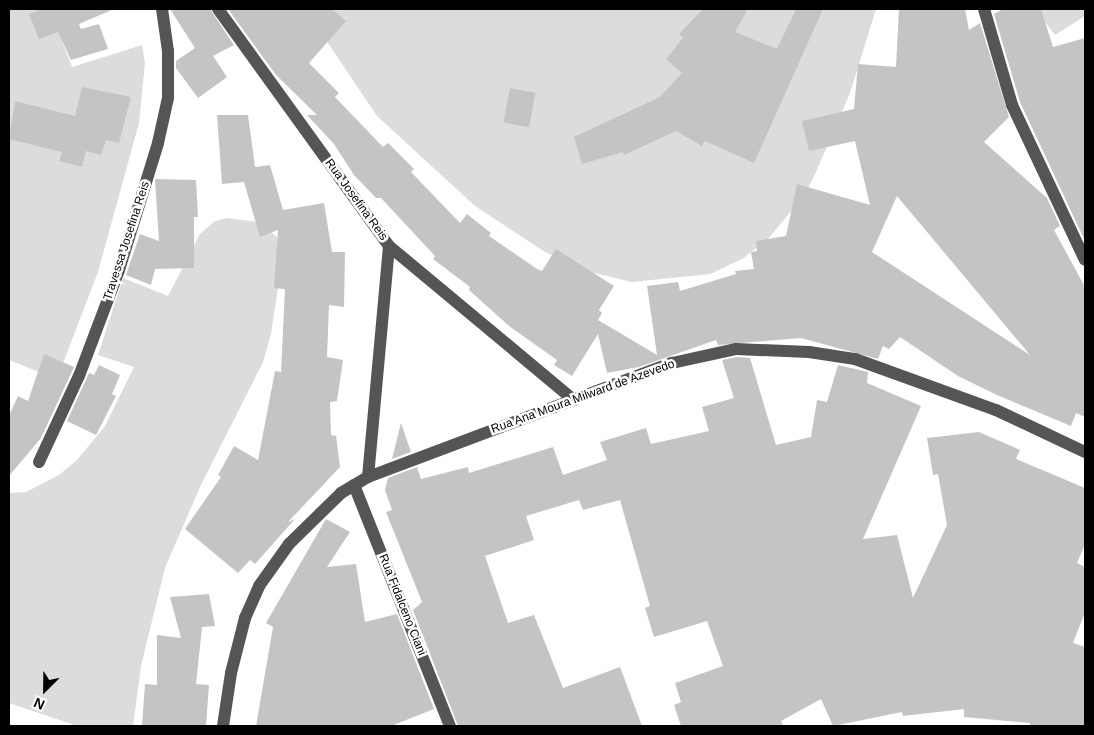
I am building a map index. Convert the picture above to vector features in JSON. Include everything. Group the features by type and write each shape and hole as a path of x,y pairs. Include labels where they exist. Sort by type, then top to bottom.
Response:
{"street":[{"name":"Travessa Josefina Reis","path":"38,462 79,376 112,288 158,143 168,98 168,50 162,9"},
{"name":"Rua Josefina Reis","path":"218,9 389,246 574,400"},
{"path":"984,9 1012,105 1085,260"},
{"path":"368,477 389,246"},
{"name":"Rua Ana Moura Milward de Azevedo","path":"223,726 231,674 245,618 260,586 317,512 368,477 672,364 736,349 809,352 855,360 917,379 996,410 1085,452"},
{"name":"Rua Fidalceno Ciani","path":"354,485 450,726"}],"shaded area":[{"path":"9,9 50,9 72,67 142,45 145,63 139,123 98,272 57,379 9,360"},
{"path":"305,9 876,9 850,93 816,172 805,194 768,239 742,259 710,274 632,282 590,272 545,252 475,206 377,116"},
{"path":"1035,9 1085,9 1085,16 1055,35"},
{"path":"227,218 259,222 277,237 279,281 271,334 263,362 200,487 165,568 141,666 133,726 77,726 9,703 9,493 26,492 59,475 77,460 105,426 134,367 98,355 123,278 168,296 200,234 215,221"}],"building":[{"path":"43,9 114,9 79,24 81,29 99,24 108,49 71,60 58,32 39,39 29,14"},
{"path":"170,9 210,9 234,45 213,56 227,77 198,98 176,68 176,61 195,48"},
{"path":"228,9 332,9 346,21 309,63 339,93 335,97 383,147 388,143 414,169 411,172 460,223 467,214 491,233 489,236 537,269 542,271 556,249 614,286 599,310 602,313 598,320 657,355 647,286 678,282 680,291 736,274 735,271 754,269 751,252 757,251 756,241 786,236 797,184 870,205 855,141 809,151 802,121 854,109 858,64 896,67 899,9 965,9 969,30 980,23 1009,117 984,142 1047,198 1060,226 1054,230 1085,287 1085,417 1076,413 1071,426 997,395 958,376 900,337 889,349 883,346 878,359 801,338 718,345 716,340 639,367 607,373 598,334 572,376 554,365 557,360 509,326 469,290 470,287 433,259 435,256 381,198 376,198 354,175 334,144 307,115 317,115 276,75","holes":["897,196 1030,355 872,252"]},
{"path":"703,9 748,9 735,32 777,49 796,9 823,9 754,163 705,141 702,146 676,131 624,155 623,152 582,164 574,137 660,97 682,73 666,59 683,38 679,34"},
{"path":"1003,9 1041,9 1053,47 1085,38 1085,241 1020,102 994,14"},
{"path":"82,87 131,97 119,143 106,140 101,155 86,151 82,167 59,161 62,152 9,139 15,101 75,116"},
{"path":"510,88 536,93 529,127 503,122"},
{"path":"217,115 248,115 255,167 270,165 283,210 324,203 332,252 345,252 344,307 329,305 327,357 343,360 337,401 330,402 331,435 336,436 340,467 288,522 295,519 255,564 250,560 238,573 185,529 221,477 218,475 234,446 258,460 275,371 281,372 285,289 274,288 278,230 260,237 244,182 222,184"},
{"path":"155,179 196,180 198,217 194,217 194,268 155,269 151,285 126,275 140,234 159,241"},
{"path":"44,354 74,367 41,438 9,476 9,416 18,396 28,401"},
{"path":"737,357 750,358 776,445 811,437 817,400 827,402 838,365 868,372 867,383 921,406 863,539 897,535 913,598 947,525 938,474 933,475 927,438 979,432 1020,450 1016,459 1085,488 1085,544 1077,563 1085,567 1085,612 1073,643 1085,647 1085,726 1030,726 1030,723 964,717 964,709 903,716 902,712 833,726 821,699 781,721 783,726 681,726 674,705 681,702 675,683 723,666 707,621 654,637 645,608 650,606 620,500 583,510 579,500 526,516 534,540 485,556 508,623 534,615 563,688 620,667 642,726 458,726 413,610 422,602 386,512 392,510 385,490 388,478 417,467 421,479 468,467 469,473 553,447 563,475 607,460 600,442 646,428 651,444 709,431 702,407 734,398 722,360"},
{"path":"99,365 120,375 112,394 116,396 96,435 67,421 89,373 94,375"},
{"path":"401,423 411,452 392,459"},
{"path":"326,519 350,532 327,567 356,564 365,622 397,614 434,709 391,726 256,726 273,627 266,623"},
{"path":"209,594 215,626 202,627 196,684 209,685 206,726 142,726 145,684 157,685 157,635 181,638 170,597"}]}
